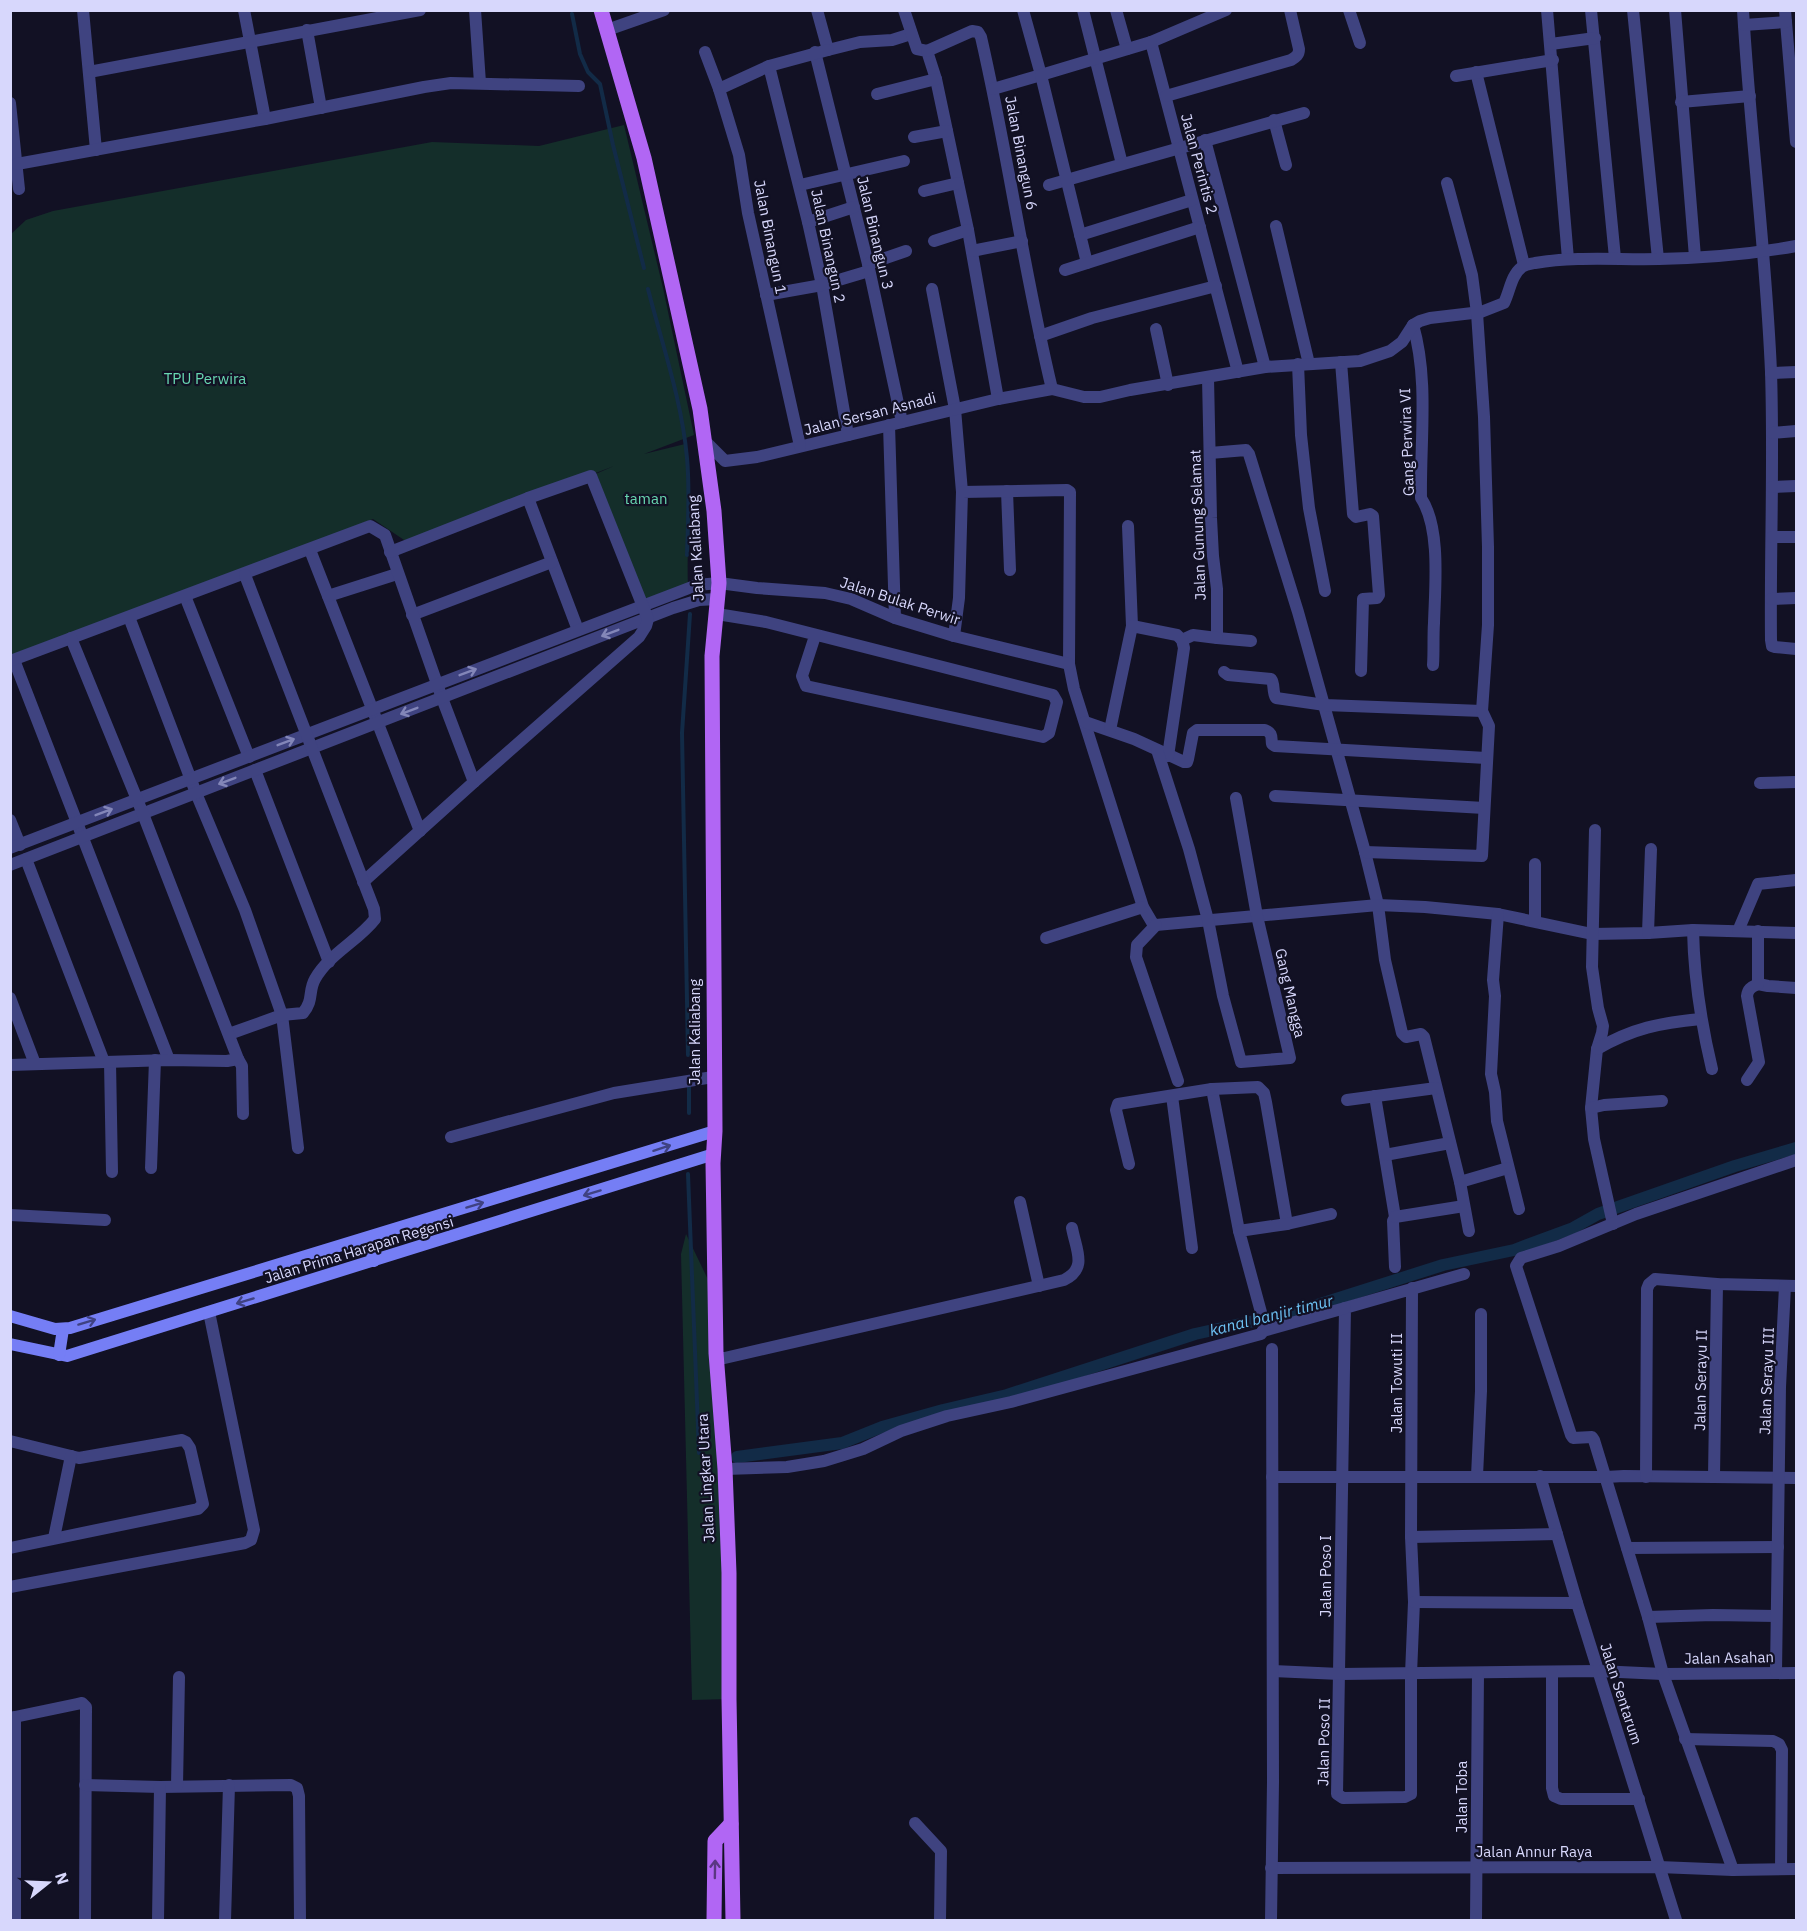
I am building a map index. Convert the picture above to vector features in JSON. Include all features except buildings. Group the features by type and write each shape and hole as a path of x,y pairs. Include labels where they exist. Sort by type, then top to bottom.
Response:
{"main road":[{"name":"Jalan Kaliabang","path":"601,10 644,158 700,409 714,511 719,583 711,695 708,1078 715,1131"},
{"name":"Jalan Lingkar Utara","path":"715,1131 716,1360 725,1465 729,1573 733,1920"},
{"path":"714,1920 715,1841 731,1824"}],"street":[{"path":"83,10 96,150"},
{"path":"244,10 265,119"},
{"path":"89,72 420,10"},
{"path":"475,10 480,83"},
{"path":"607,30 664,10"},
{"path":"817,10 828,50"},
{"path":"904,10 917,49 927,51 936,79 972,251 998,399"},
{"path":"1023,10 1087,263"},
{"path":"1083,10 1122,164"},
{"path":"1116,10 1127,49"},
{"path":"993,89 1151,42 1212,12 1226,10"},
{"path":"1166,96 1296,57 1299,49 1290,10"},
{"path":"1349,10 1360,43"},
{"path":"1547,10 1568,260"},
{"path":"1592,10 1615,258"},
{"path":"1633,10 1658,259"},
{"path":"1675,10 1695,257"},
{"path":"1743,10 1764,250 1771,373 1772,646 1797,649"},
{"path":"1744,25 1786,16 1797,142"},
{"path":"307,30 321,108"},
{"name":"Jalan Binangun 6","path":"927,51 972,31 978,32 981,38 1052,389"},
{"path":"719,89 769,66 815,52 860,42 892,40 911,34"},
{"path":"1551,45 1594,38"},
{"name":"Jalan Perintis 2","path":"1151,42 1238,372"},
{"name":"Jalan Binangun 1","path":"705,52 739,155 748,213 800,446"},
{"name":"Jalan Binangun 3","path":"815,52 868,267 896,423 895,618"},
{"path":"1456,76 1552,60"},
{"name":"Jalan Binangun 2","path":"769,66 800,185 822,285 849,435"},
{"path":"1476,72 1524,265"},
{"path":"877,94 936,79"},
{"path":"17,164 451,83 579,86"},
{"path":"1681,102 1750,96"},
{"path":"10,103 19,189"},
{"path":"1049,185 1304,112"},
{"path":"1275,120 1286,165"},
{"path":"914,137 947,131"},
{"path":"1205,140 1265,366"},
{"path":"800,185 904,161"},
{"path":"924,191 958,183"},
{"path":"1365,852 1482,856 1489,726 1482,711 1488,625 1484,417 1472,275 1447,183"},
{"path":"1080,235 1192,200"},
{"path":"808,222 854,207"},
{"path":"1276,226 1304,364 1300,435 1309,508 1325,591"},
{"path":"1065,270 1200,228"},
{"path":"934,241 968,231"},
{"path":"972,251 1022,241"},
{"path":"1052,389 1084,397 1100,397 1265,366 1360,361 1390,351 1402,342 1413,325 1430,318 1477,313 1504,303 1516,272 1524,265 1568,260 1737,255 1797,246"},
{"path":"766,295 822,285 906,250"},
{"path":"1040,336 1102,315 1216,286"},
{"path":"932,289 955,409 962,492 959,598 954,636"},
{"name":"Gang Perwira VI","path":"1413,325 1419,354 1422,398 1421,498 1427,506 1433,526 1436,584 1433,665"},
{"path":"1156,329 1168,385"},
{"path":"1341,362 1353,514 1356,517 1370,514 1373,516 1379,595 1377,598 1363,599 1360,671"},
{"path":"1771,373 1797,372"},
{"name":"Jalan Gunung Selamat","path":"1208,378 1210,518 1218,589 1216,638"},
{"name":"Jalan Sersan Asnadi","path":"704,440 726,461 757,457 998,399 1052,389"},
{"path":"1772,433 1797,431"},
{"path":"1210,453 1246,450 1249,454 1298,612 1365,852 1378,905 1386,960 1402,1033 1406,1037 1421,1034 1424,1037 1460,1182 1469,1231"},
{"path":"363,882 639,637 648,619 591,476 390,552"},
{"path":"1772,487 1797,486"},
{"path":"962,492 1067,490 1070,492 1069,664 1074,689 1143,907 1153,924 1156,925"},
{"path":"1007,491 1010,570"},
{"path":"528,498 579,630"},
{"path":"169,1060 12,660 245,575 370,526 385,535 474,782"},
{"path":"1110,730 1132,626 1128,526"},
{"path":"1772,537 1797,537"},
{"path":"310,550 420,831"},
{"path":"412,615 552,562"},
{"path":"328,596 398,574"},
{"path":"229,1034 282,1015 303,1013 311,1000 315,979 328,962 369,927 375,919 374,909 245,575"},
{"name":"Jalan Bulak Perwir","path":"15,847 697,585 719,583 825,593 872,606 895,618 954,636 1069,664"},
{"path":"185,596 249,757"},
{"path":"1771,599 1797,598"},
{"path":"10,865 673,608 699,600 753,619 815,636 1053,695 1057,702 1049,733 1044,736 806,686 802,676 815,636"},
{"path":"129,617 196,793 245,910 282,1015 298,1148"},
{"path":"1132,626 1177,634 1182,639 1184,648 1162,753 1208,920"},
{"path":"1182,639 1193,635 1251,641"},
{"path":"71,639 242,1066 243,1114"},
{"path":"1224,672 1228,675 1271,679 1273,694 1276,698 1325,705 1482,711"},
{"path":"1086,722 1184,762 1187,762 1193,733 1197,730 1265,730 1272,735 1272,744 1275,746 1486,758"},
{"path":"255,770 328,962"},
{"path":"1760,783 1797,782"},
{"path":"1275,796 1484,807"},
{"path":"1236,798 1257,916"},
{"path":"10,820 15,847"},
{"path":"1595,830 1592,967 1603,1026 1597,1049 1592,1108 1594,1139 1610,1216"},
{"path":"1648,933 1650,849"},
{"path":"26,859 107,1062 111,1172"},
{"path":"1535,864 1535,921"},
{"path":"1738,931 1758,884 1797,880"},
{"path":"1179,1081 1136,957 1137,945 1156,925 1378,905 1498,914 1592,934 1693,930 1797,933"},
{"path":"1047,939 1143,907"},
{"path":"1498,914 1493,980 1491,1074 1497,1121 1520,1209"},
{"name":"Gang Mangga","path":"1208,920 1223,996 1241,1062 1290,1058 1257,916"},
{"path":"1693,930 1701,1019 1712,1069"},
{"path":"1758,931 1758,984"},
{"path":"1746,1080 1759,1062 1747,991 1758,984 1797,988"},
{"path":"10,998 35,1064"},
{"path":"1597,1049 1620,1036 1644,1028 1668,1022 1701,1019"},
{"path":"10,1065 238,1059"},
{"path":"151,1168 154,1060"},
{"path":"451,1137 614,1093 708,1078"},
{"path":"1129,1164 1116,1110 1118,1104 1212,1089 1258,1088 1264,1093 1287,1224"},
{"path":"1347,1100 1436,1088"},
{"path":"1212,1089 1239,1231 1264,1329"},
{"path":"1375,1095 1395,1217 1395,1267"},
{"path":"1172,1096 1192,1248"},
{"path":"1592,1108 1662,1101"},
{"name":"Jalan Prima Harapan Regensi","path":"10,1316 62,1331 368,1240 715,1131"},
{"path":"1385,1155 1450,1143"},
{"name":"Jalan Prima Harapan Regensi","path":"10,1344 67,1356 714,1154"},
{"path":"1733,1870 1663,1674 1648,1617 1592,1437 1577,1439 1571,1435 1516,1266 1521,1258 1610,1216 1797,1160"},
{"path":"1460,1182 1508,1168"},
{"path":"1020,1202 1039,1286"},
{"path":"1395,1217 1464,1206"},
{"path":"1239,1231 1287,1224 1331,1214"},
{"path":"10,1215 105,1220"},
{"path":"716,1360 1064,1280 1075,1274 1079,1264 1072,1228"},
{"path":"368,1240 374,1260"},
{"path":"725,1465 787,1467 824,1461 947,1416 1022,1399 1245,1339 1264,1329 1464,1274"},
{"path":"1646,1477 1647,1289 1649,1284 1655,1279 1717,1284 1791,1286"},
{"name":"Jalan Serayu II","path":"1714,1476 1717,1284"},
{"name":"Jalan Serayu III","path":"1776,1672 1780,1387 1791,1286"},
{"name":"Jalan Towuti II","path":"1411,1674 1414,1602 1411,1538 1412,1288"},
{"name":"Jalan Poso I","path":"1340,1674 1345,1308"},
{"path":"10,1587 251,1540 254,1530 209,1312"},
{"path":"1477,1476 1481,1391 1481,1314"},
{"path":"59,1353 62,1331"},
{"path":"1271,1920 1272,1349"},
{"path":"10,1441 79,1458 182,1440 190,1448 203,1504 198,1509 10,1548"},
{"path":"54,1538 71,1456"},
{"name":"Jalan Sentarum","path":"1540,1476 1576,1603 1676,1920"},
{"path":"1272,1477 1714,1476 1797,1478"},
{"path":"1411,1538 1557,1534"},
{"path":"1627,1548 1778,1547"},
{"path":"1414,1602 1576,1603"},
{"path":"1648,1617 1776,1616"},
{"name":"Jalan Asahan","path":"1273,1671 1340,1674 1598,1671 1663,1674 1797,1673"},
{"path":"1552,1672 1552,1788 1554,1796 1561,1799 1639,1799"},
{"name":"Jalan Toba","path":"1476,1920 1478,1673"},
{"name":"Jalan Poso II","path":"1340,1674 1337,1794 1343,1798 1410,1795 1411,1674"},
{"path":"177,1786 179,1677"},
{"path":"15,1920 13,1718 85,1704 87,1710 85,1920"},
{"path":"1685,1739 1773,1741 1782,1747 1781,1869"},
{"path":"85,1785 160,1787 291,1785 297,1788 299,1796 300,1920"},
{"path":"225,1920 229,1785"},
{"path":"158,1920 160,1787"},
{"path":"915,1823 941,1851 940,1920"},
{"name":"Jalan Annur Raya","path":"1271,1868 1797,1869"}],"green space":[{"name":"TPU Perwira","path":"624,125 663,288 694,435 644,454 685,444 689,497 688,587 643,605 591,476 614,466 410,544 373,519 11,664 10,235 26,220 53,211 432,142 539,146"},
{"path":"686,1234 715,1294 729,1699 692,1700 681,1254"}],"waterway":[{"path":"572,14 580,54 588,72 600,84 644,268"},
{"path":"648,289 681,415 687,458 687,555"},
{"path":"688,1055 682,733 690,614"},
{"path":"689,1085 689,1113"},
{"name":"kanal banjir timur","path":"737,1457 842,1443 882,1427 1007,1395 1195,1334 1295,1312 1443,1265 1514,1250 1573,1228 1598,1214 1735,1166 1796,1148"},
{"path":"688,1174 699,1453"}],"park label":[{"name":"taman","path":"646,499"}]}
